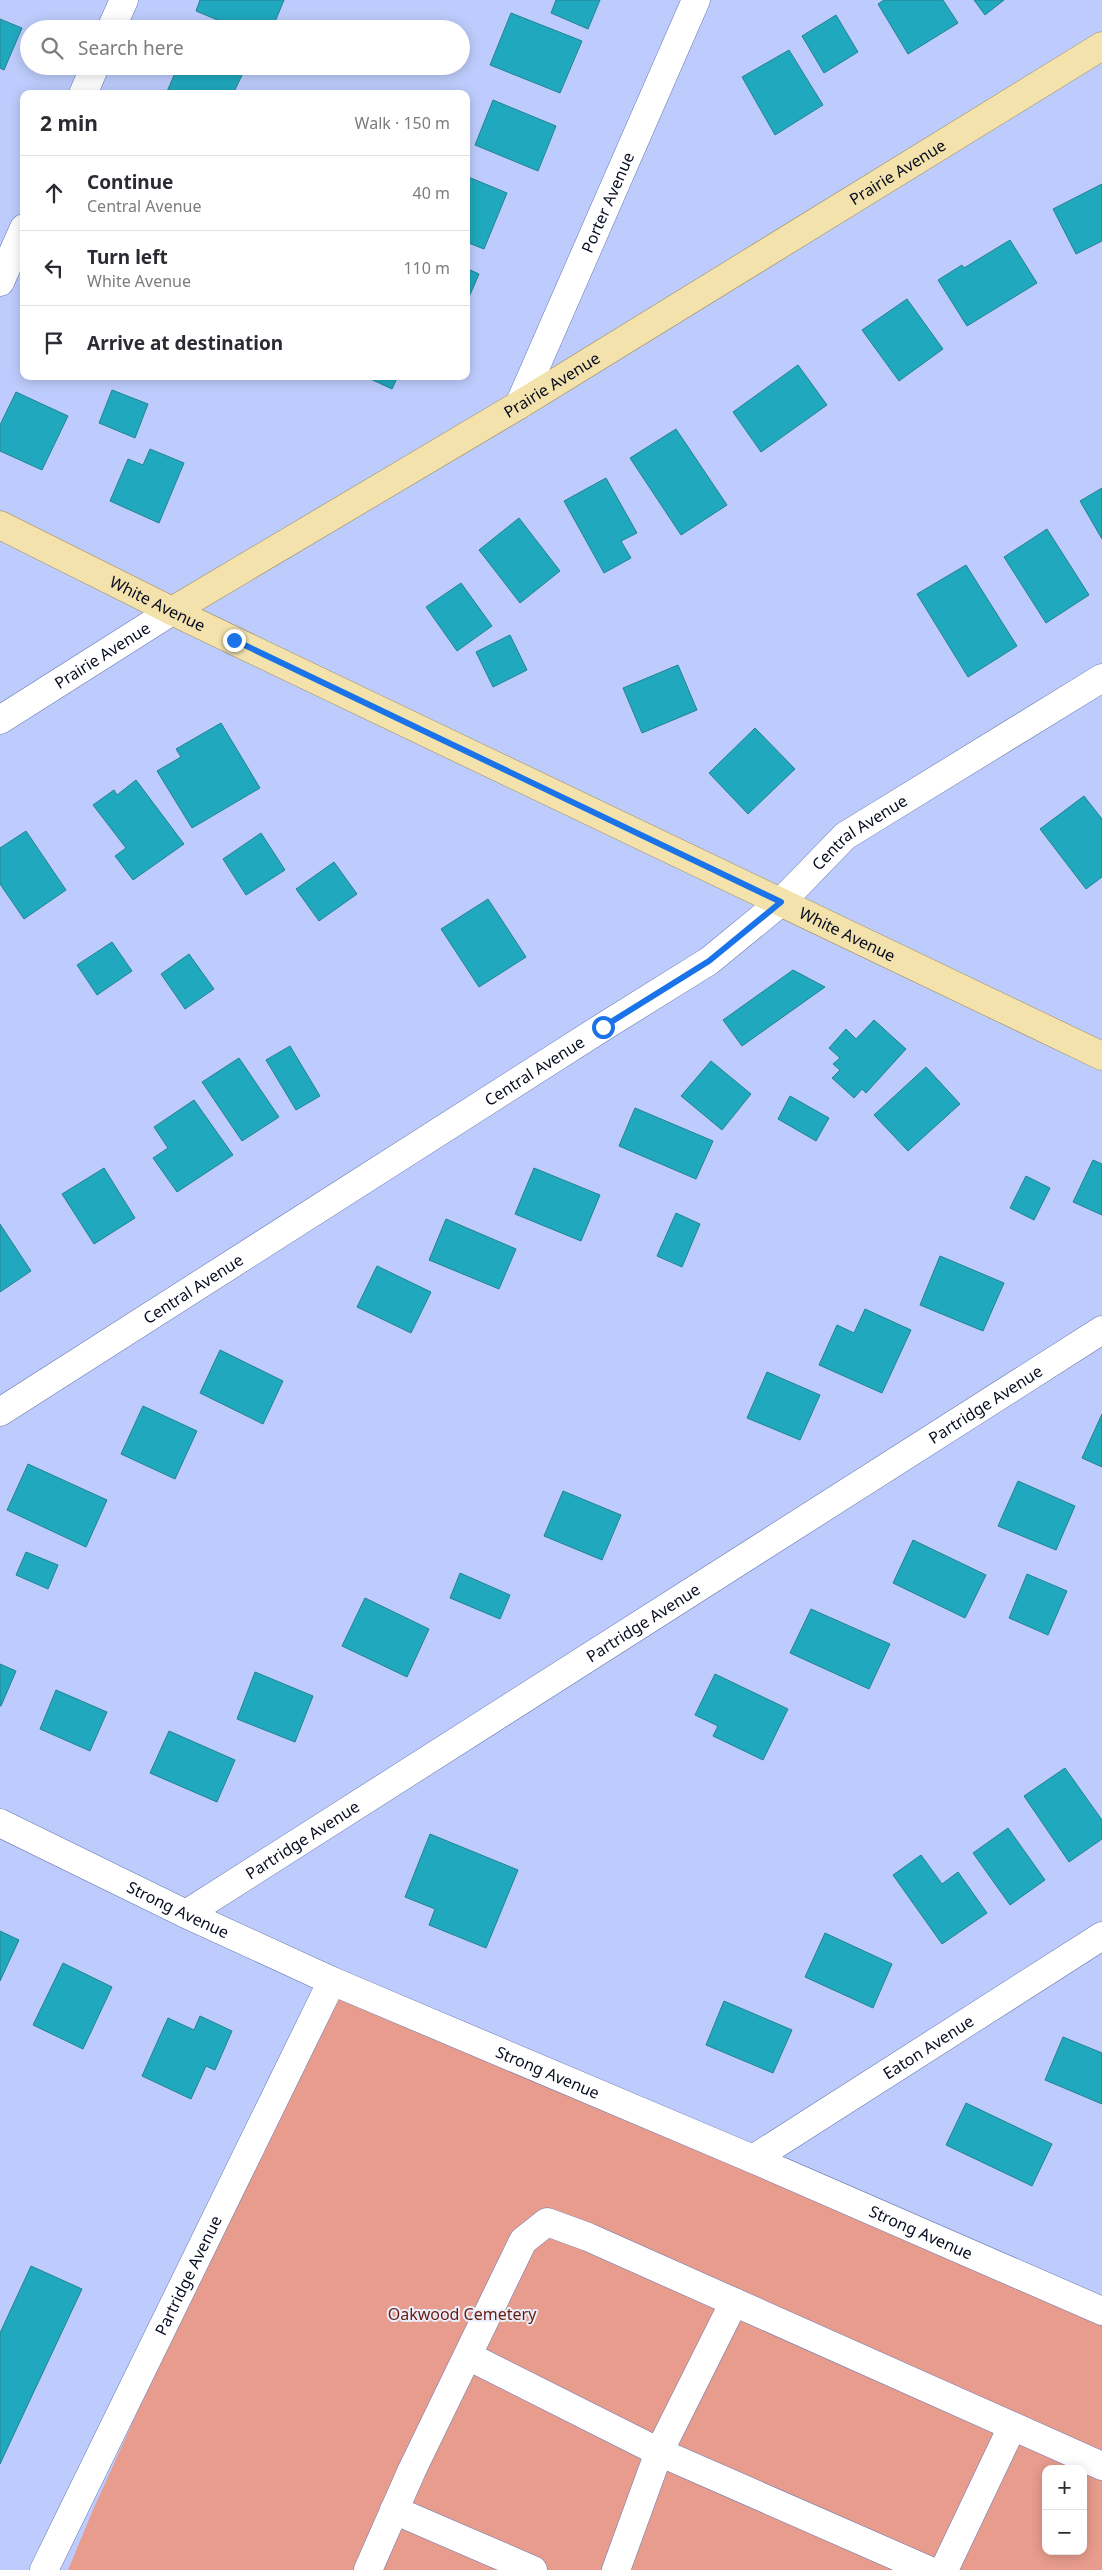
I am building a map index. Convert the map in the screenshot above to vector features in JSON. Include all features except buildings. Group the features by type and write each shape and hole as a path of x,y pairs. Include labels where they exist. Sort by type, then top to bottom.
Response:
{"main road":[{"name":"Prairie Avenue","path":"172,611 519,405 1102,46"},
{"name":"White Avenue","path":"0,525 172,611 1102,1056"}],"street":[{"path":"115,20 124,0"},
{"name":"Porter Avenue","path":"519,405 696,0"},
{"path":"85,90 91,75"},
{"path":"0,282 20,237"},
{"name":"Prairie Avenue","path":"0,720 172,611"},
{"name":"Central Avenue","path":"0,1412 709,961 781,902 846,836 1102,678"},
{"name":"Partridge Avenue","path":"186,1914 1102,1330"},
{"name":"Strong Avenue","path":"0,1823 186,1914 332,1980 753,2159 1102,2311"},
{"name":"Eaton Avenue","path":"753,2159 1102,1936"},
{"name":"Partridge Avenue","path":"44,2570 332,1980"},
{"path":"368,2570 394,2510 523,2241 547,2222 588,2237 1102,2466"},
{"path":"616,2570 659,2452 734,2302"},
{"path":"468,2356 659,2452 928,2570"},
{"path":"944,2570 1012,2427"},
{"path":"394,2510 533,2570"}],"green space":[{"name":"Oakwood Cemetery","path":"332,1981 1102,2311 1102,2570 68,2570 93,2510"}],"route":[{"path":"234,640 781,902 709,961 603,1027"}]}
